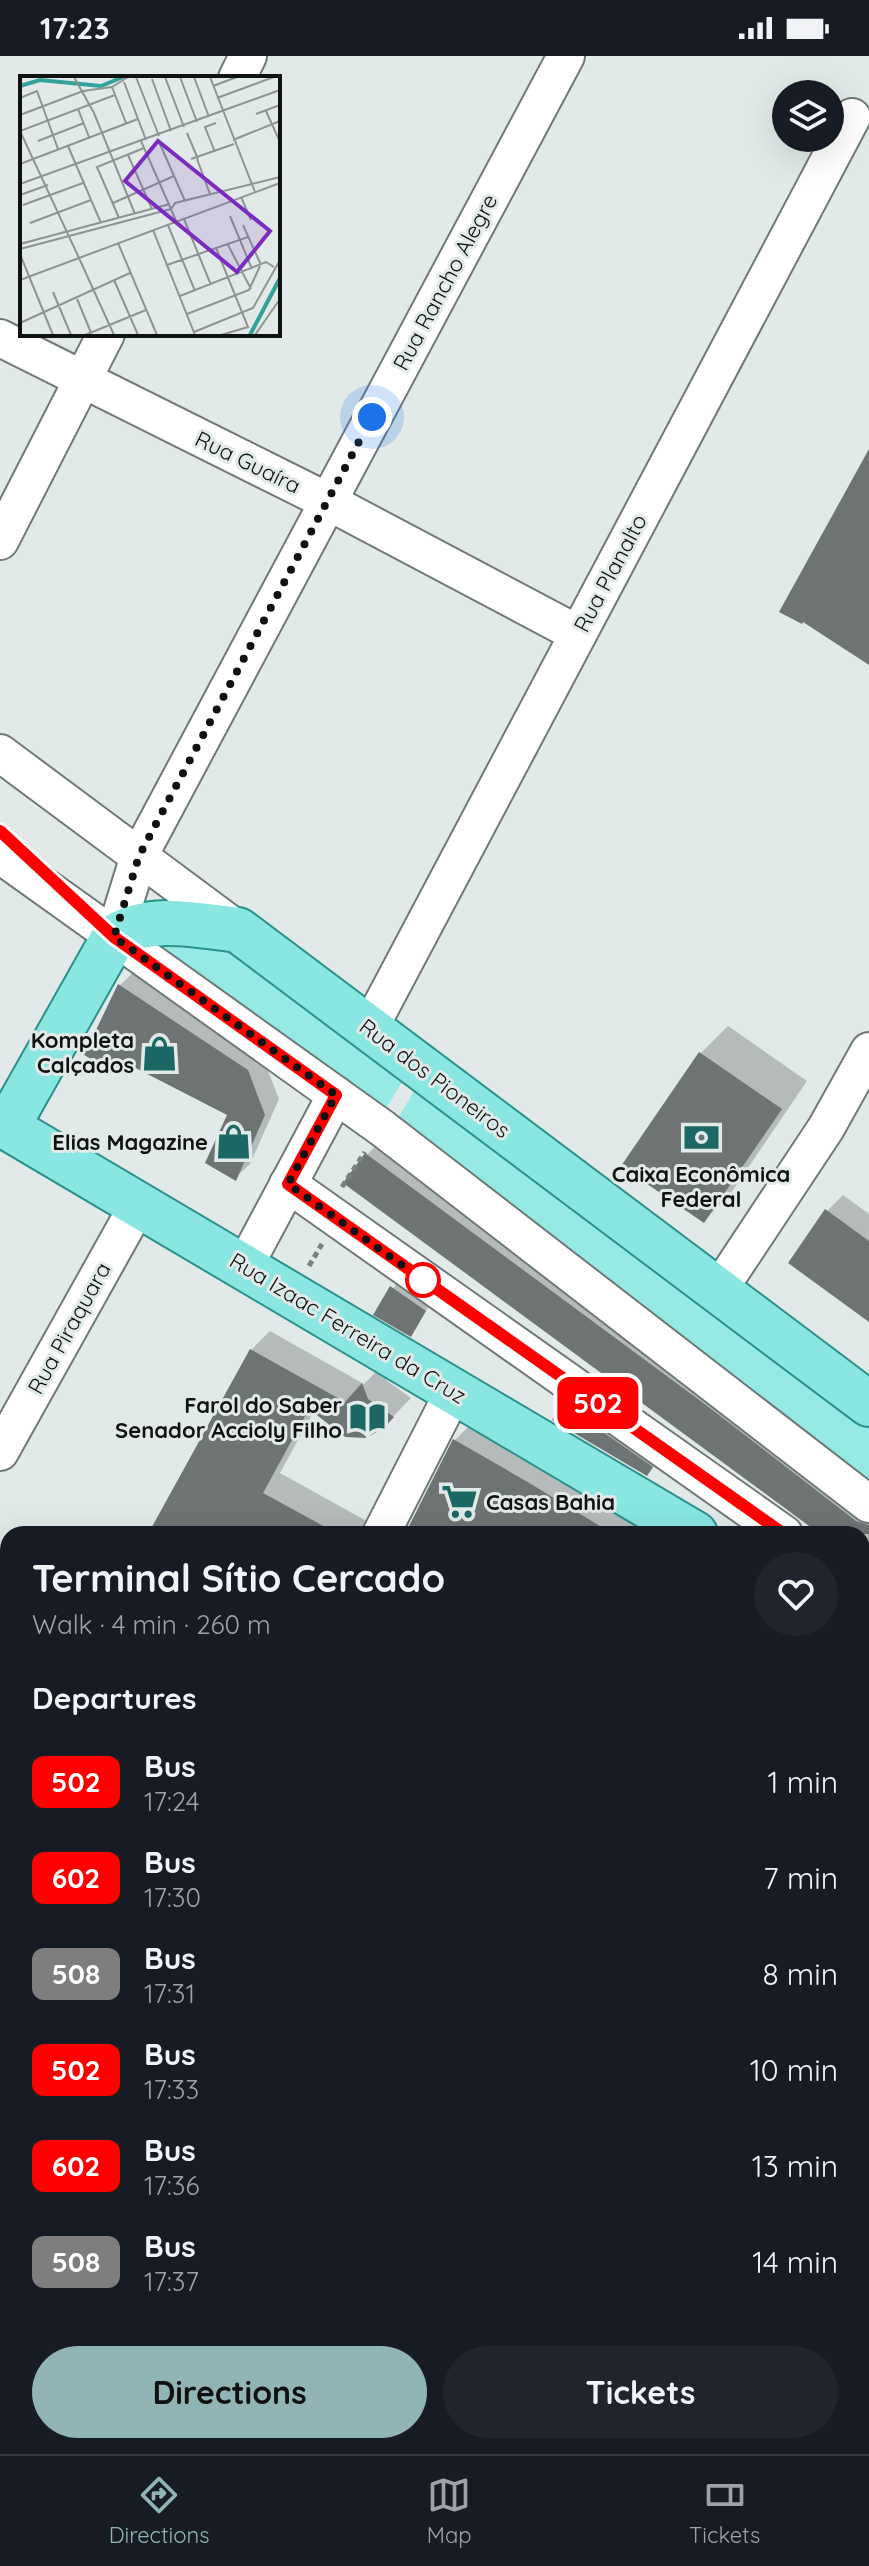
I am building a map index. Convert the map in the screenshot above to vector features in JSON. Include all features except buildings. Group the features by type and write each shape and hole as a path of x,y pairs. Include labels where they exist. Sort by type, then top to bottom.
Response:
{"main road":[{"path":"114,937 129,928 151,923 238,930"},
{"name":"Rua dos Pioneiros","path":"238,930 869,1404"},
{"name":"Rua Rancho Alegre","path":"4,1125 114,937"},
{"name":"Rua Izaac Ferreira da Cruz","path":"4,1125 682,1526"}],"street":[{"path":"238,76 248,56"},
{"name":"Rua Rancho Alegre","path":"114,937 139,856 566,56"},
{"name":"Rua Planalto","path":"369,1029 852,117"},
{"path":"0,541 105,336"},
{"name":"Rua Guaíra","path":"0,338 327,501 578,634"},
{"name":"Rua dos Pioneiros","path":"0,753 238,930"},
{"path":"0,831 114,937"},
{"path":"0,855 336,1095 869,1504"},
{"path":"718,1291 826,1128 869,1051"},
{"path":"244,1267 336,1095"},
{"path":"288,1184 773,1526"},
{"name":"Rua Piraquara","path":"0,1452 138,1205"},
{"path":"385,1526 454,1391"}],"shaded area":[{"path":"135,931 239,934 413,1064 377,1123"},
{"path":"425,1073 869,1405 869,1480 640,1314 449,1155 398,1118"}],"bus line":[{"name":"502","path":"0,831 114,937 336,1095 288,1184 773,1526"}],"place":[{"name":"Kompleta Calçados","path":"160,1053"},
{"name":"Caixa Econômica Federal","path":"701,1138"},
{"name":"Elias Magazine","path":"234,1142"},
{"name":"Farol do Saber Senador Accioly Filho","path":"368,1418"},
{"name":"Casas Bahia","path":"460,1502"}],"route":[{"path":"372,417 139,856 114,937 336,1095 288,1184 423,1280"}]}
